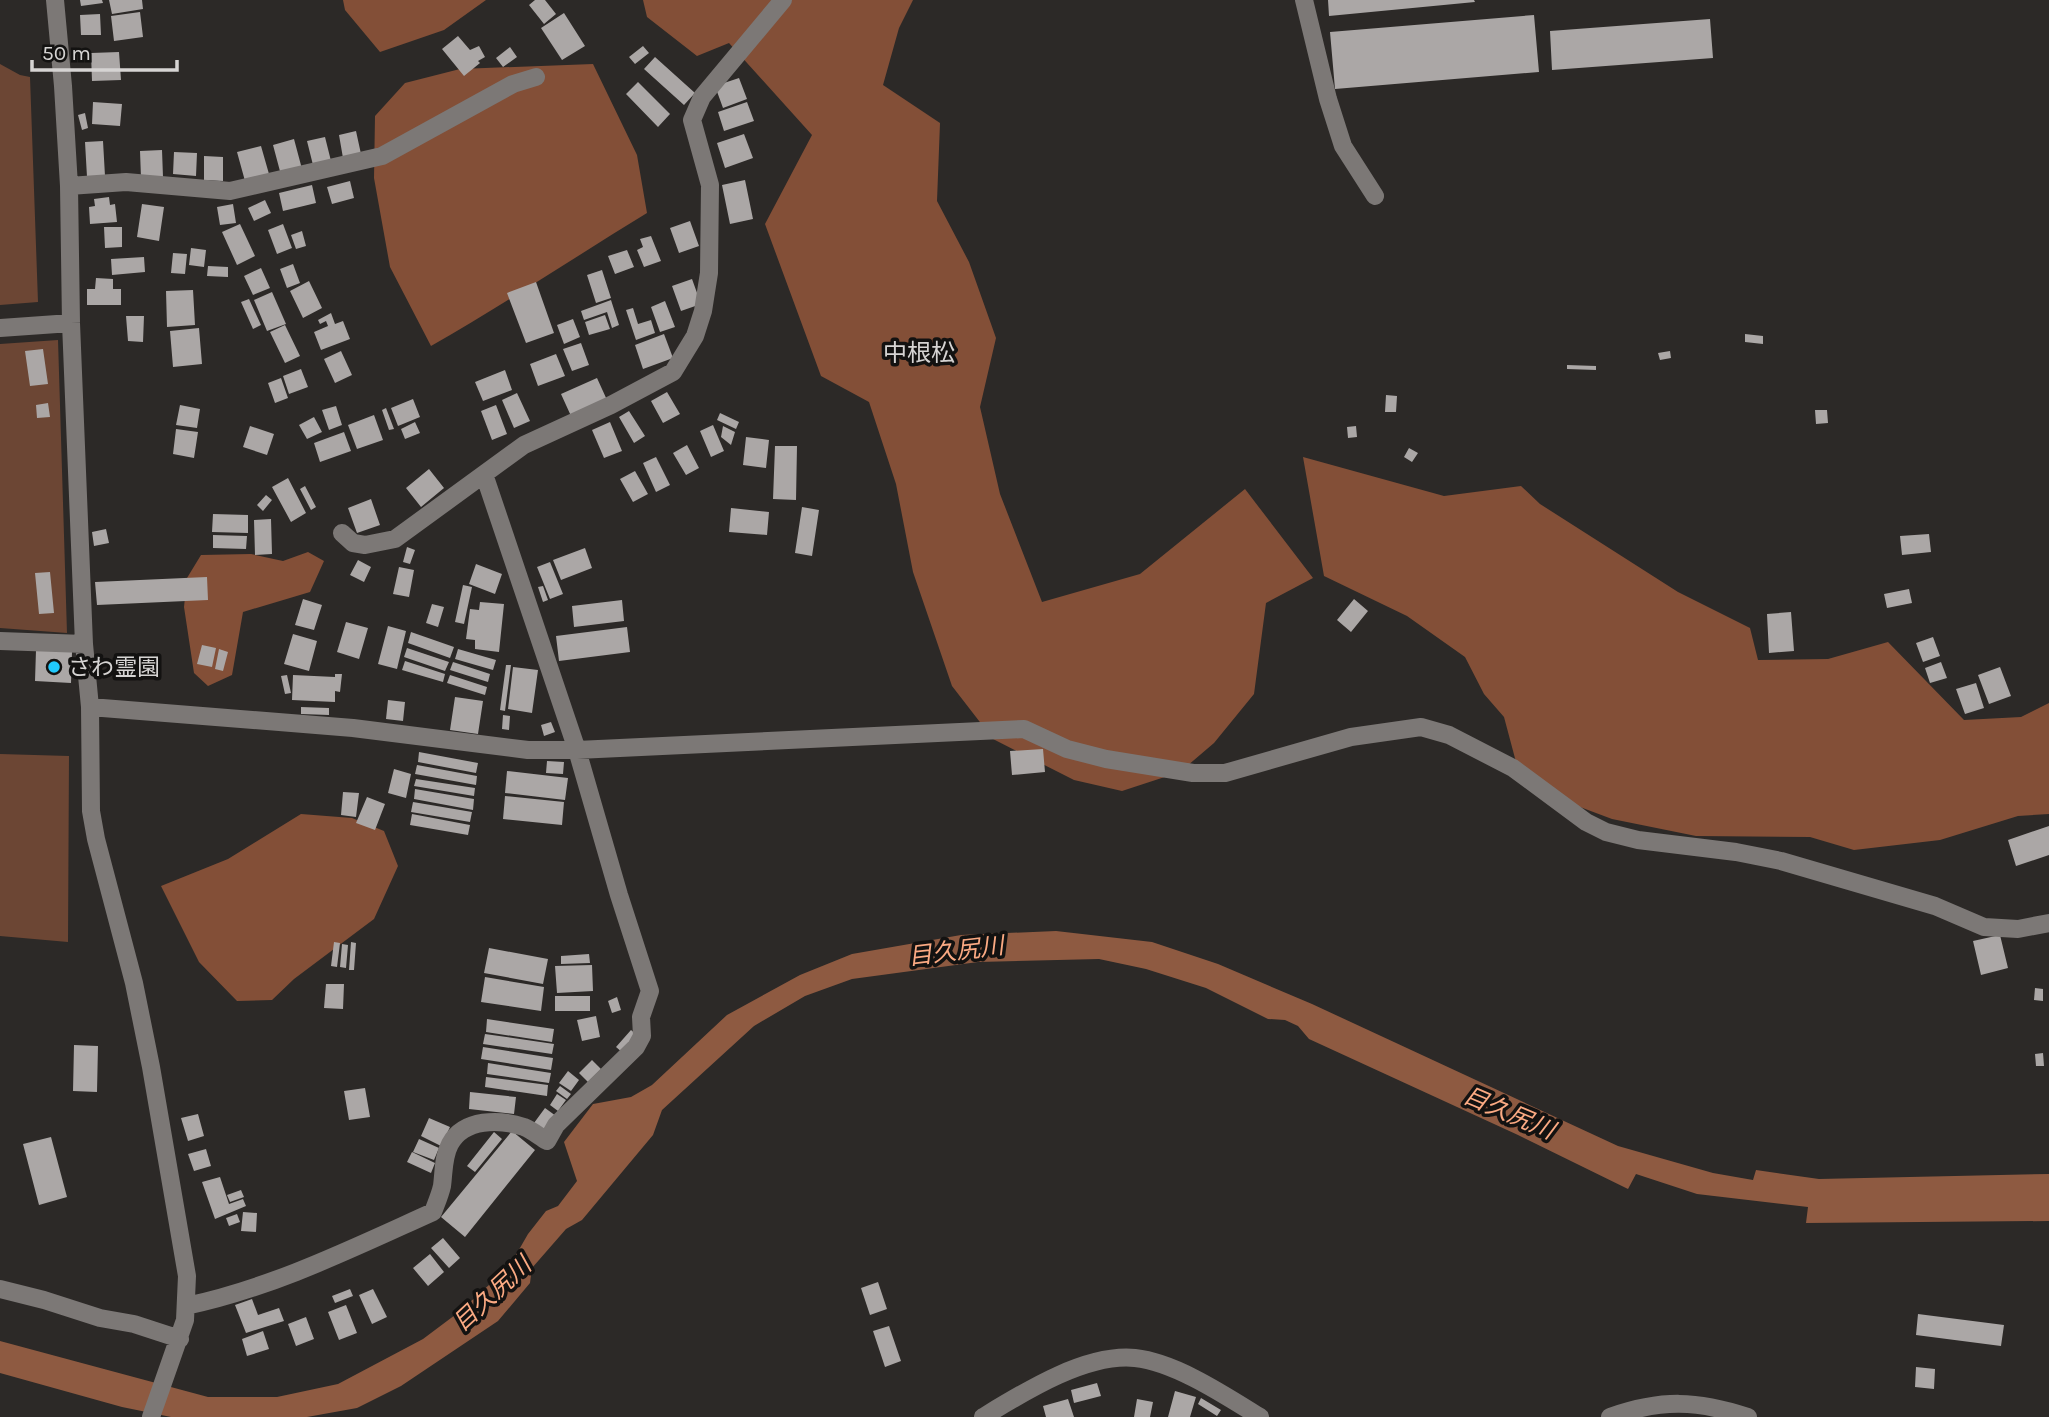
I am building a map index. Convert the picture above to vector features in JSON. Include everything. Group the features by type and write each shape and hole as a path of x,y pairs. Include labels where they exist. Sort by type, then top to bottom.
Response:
{"street":[{"path":"55,0 69,186 71,323 84,644 90,707 93,825 134,983 185,1252 187,1276 186,1306 178,1345 151,1417"},
{"path":"342,533 353,544 376,545 395,539 524,444 611,405 673,372 695,336 703,311 709,273 710,185 692,120 702,97 783,0"},
{"path":"1304,0 1328,99 1343,146 1375,196"},
{"path":"69,186 126,182 230,191 383,156 513,84 536,77"},
{"path":"0,328 71,323"},
{"path":"186,1306 228,1297 350,1250 433,1212 451,1142 467,1126 507,1122 527,1128 547,1141 556,1125 636,1047 642,1036 641,1017 650,991 618,895 577,750 484,474"},
{"path":"0,641 84,644"},
{"path":"90,707 353,728 528,750 1024,729 1067,748 1106,759 1193,774 1225,773 1351,737 1421,727 1449,736 1513,768 1586,822 1606,832 1638,840 1736,852 1782,861 1935,906 1984,927 2018,929 2049,923"},
{"path":"0,1289 100,1318 134,1324 178,1345"},
{"path":"983,1417 1014,1398 1097,1361 1135,1358 1184,1373 1260,1417"},
{"path":"1611,1417 1643,1407 1674,1402 1704,1405 1748,1417"}],"shaded area":[{"path":"343,0 486,0 444,30 380,52 345,10"},
{"path":"643,0 913,0 899,28 883,85 940,123 937,201 969,262 996,338 980,407 1000,494 1042,602 1140,574 1245,489 1313,578 1266,603 1254,694 1214,743 1180,772 1122,791 1074,780 993,739 952,686 913,572 896,484 869,402 821,376 765,224 812,135 729,43 697,56 647,17"},
{"path":"0,64 20,75 30,77 38,302 0,305"},
{"path":"593,64 637,155 647,213 431,346 390,267 374,178 375,116 405,83 460,69"},
{"path":"58,340 67,633 0,628 0,344"},
{"path":"1303,457 1444,496 1521,486 1540,504 1678,592 1750,628 1758,660 1828,659 1888,642 1964,720 2021,717 2049,703 2049,814 2018,816 1940,840 1854,850 1810,837 1696,836 1612,819 1556,798 1516,762 1504,717 1484,694 1465,657 1407,616 1324,576"},
{"path":"308,552 324,561 310,592 243,612 232,675 208,686 194,673 184,607 187,578 201,555 251,554 283,561"},
{"path":"0,754 69,756 68,942 0,936"},
{"path":"301,814 352,818 384,831 398,866 374,919 294,979 272,1000 237,1001 199,962 161,886 228,859"}],"water":[{"name":"目久尻川","path":"1056,931 1152,942 1218,964 1312,1004 1618,1146 1713,1173 1753,1180 1756,1170 1819,1179 2049,1174 2049,1221 1806,1223 1808,1207 1697,1194 1636,1174 1628,1189 1309,1039 1298,1026 1285,1020 1268,1019 1206,988 1146,969 1099,959 978,962 852,979 805,996 754,1026 662,1110 653,1135 582,1220 566,1229 532,1268 530,1283 498,1321 401,1386 357,1408 307,1417 171,1417 122,1407 0,1373 0,1341 208,1397 277,1397 338,1384 423,1339 459,1312 509,1267 528,1234 546,1211 558,1206 577,1181 564,1142 593,1104 631,1097 652,1085 727,1015 800,975 852,954 961,935"}],"building":[{"path":"80,0 102,0 103,3 81,6"},
{"path":"109,0 142,0 143,9 112,14"},
{"path":"535,0 545,0 556,14 544,24 529,5"},
{"path":"1328,0 1474,0 1475,2 1329,16"},
{"path":"140,12 143,37 114,41 111,16"},
{"path":"564,13 585,46 562,60 541,28"},
{"path":"100,14 101,35 81,35 80,15"},
{"path":"1534,15 1539,72 1335,89 1330,32"},
{"path":"1710,19 1713,58 1552,70 1550,31"},
{"path":"458,36 470,50 479,46 485,57 464,76 442,49"},
{"path":"643,46 649,53 635,64 629,57"},
{"path":"510,47 517,57 503,67 496,58"},
{"path":"119,52 121,80 92,81 91,53"},
{"path":"655,57 695,93 684,105 644,69"},
{"path":"739,78 747,99 723,108 715,86"},
{"path":"638,82 670,114 658,127 626,94"},
{"path":"93,102 122,104 120,126 92,124"},
{"path":"747,102 754,121 724,131 718,112"},
{"path":"85,113 88,128 82,130 78,115"},
{"path":"356,131 361,154 343,158 339,135"},
{"path":"744,134 753,158 725,168 717,143"},
{"path":"325,137 331,161 313,165 307,141"},
{"path":"294,139 302,169 281,175 273,145"},
{"path":"103,141 105,176 87,177 85,142"},
{"path":"261,146 269,174 245,181 237,152"},
{"path":"162,150 163,177 141,178 140,151"},
{"path":"174,152 197,153 196,176 173,174"},
{"path":"204,156 223,157 223,181 204,180"},
{"path":"745,180 753,219 730,224 722,185"},
{"path":"350,181 354,198 332,204 327,187"},
{"path":"312,185 316,203 283,211 279,193"},
{"path":"109,197 110,205 115,204 117,222 90,224 89,207 95,206 94,199"},
{"path":"265,200 271,213 254,221 248,208"},
{"path":"142,204 164,207 159,241 137,237"},
{"path":"233,204 236,223 220,225 217,207"},
{"path":"690,221 699,246 679,253 670,228"},
{"path":"240,224 255,256 237,265 222,232"},
{"path":"283,224 292,248 277,254 268,230"},
{"path":"104,227 122,227 122,247 105,248"},
{"path":"302,231 306,246 296,249 291,235"},
{"path":"651,236 661,261 644,267 637,250 643,247 640,239"},
{"path":"191,248 206,250 204,267 189,265"},
{"path":"627,250 634,267 615,274 608,256"},
{"path":"173,253 187,254 185,274 171,273"},
{"path":"144,257 145,272 112,275 111,259"},
{"path":"293,264 300,283 287,288 280,269"},
{"path":"208,266 228,267 228,277 207,276"},
{"path":"261,268 270,288 253,295 244,276"},
{"path":"602,270 611,298 596,303 587,275"},
{"path":"96,278 113,279 113,289 121,289 121,305 87,305 87,289 95,289"},
{"path":"692,279 701,304 681,311 672,286"},
{"path":"309,281 322,308 303,318 290,291"},
{"path":"536,282 554,333 526,343 507,293"},
{"path":"193,290 195,325 167,327 166,291"},
{"path":"272,292 286,324 267,331 254,300"},
{"path":"249,299 261,325 253,329 241,302"},
{"path":"611,300 619,325 612,328 607,312 584,320 581,311"},
{"path":"665,301 675,327 660,332 651,307"},
{"path":"633,308 638,324 651,320 655,333 636,340 626,310"},
{"path":"331,313 335,324 343,321 350,339 321,350 314,332 328,326 326,321 320,324 318,320"},
{"path":"605,315 610,329 589,335 585,322"},
{"path":"126,316 144,316 143,342 128,341"},
{"path":"573,319 580,337 564,344 557,325"},
{"path":"285,325 300,356 285,363 270,332"},
{"path":"199,328 202,364 173,367 170,331"},
{"path":"664,334 673,358 643,369 635,345"},
{"path":"1745,334 1763,336 1763,344 1745,342"},
{"path":"581,343 589,365 572,371 563,349"},
{"path":"43,349 48,384 30,386 25,351"},
{"path":"341,351 352,375 335,383 324,359"},
{"path":"1670,351 1671,358 1660,360 1658,353"},
{"path":"556,354 565,376 538,386 530,364"},
{"path":"1567,365 1596,366 1596,370 1567,369"},
{"path":"301,369 308,387 289,394 283,376"},
{"path":"505,370 512,390 483,401 475,382"},
{"path":"281,378 288,398 275,403 268,383"},
{"path":"597,378 607,400 571,416 561,394"},
{"path":"667,392 680,414 663,423 651,401"},
{"path":"517,393 530,421 514,428 502,400"},
{"path":"1386,395 1397,396 1396,412 1385,412"},
{"path":"413,399 420,417 398,426 391,408"},
{"path":"48,403 50,417 37,418 36,405"},
{"path":"180,405 200,409 197,428 176,425"},
{"path":"496,405 507,434 492,440 481,411"},
{"path":"336,406 342,425 329,430 322,410"},
{"path":"386,408 394,429 389,430 382,410"},
{"path":"1815,410 1827,410 1828,423 1816,424"},
{"path":"629,411 645,436 634,443 619,417"},
{"path":"720,413 739,422 736,429 717,420"},
{"path":"374,415 383,440 357,449 348,425"},
{"path":"314,417 322,432 307,439 299,425"},
{"path":"415,422 420,433 405,439 401,429"},
{"path":"610,422 622,451 604,458 592,430"},
{"path":"713,425 724,451 711,457 700,431"},
{"path":"250,426 274,434 267,455 243,447"},
{"path":"723,426 735,432 731,445 721,437"},
{"path":"1356,426 1357,437 1348,438 1347,427"},
{"path":"176,429 198,432 194,458 173,454"},
{"path":"344,432 351,451 320,462 314,443"},
{"path":"746,437 769,440 766,468 743,465"},
{"path":"687,445 699,468 686,475 673,453"},
{"path":"775,446 797,446 796,500 773,499"},
{"path":"1409,448 1418,453 1412,462 1404,457"},
{"path":"656,457 670,485 656,492 643,463"},
{"path":"429,469 444,488 421,507 406,488"},
{"path":"635,471 648,494 633,502 620,479"},
{"path":"288,478 306,513 291,522 272,487"},
{"path":"305,486 316,507 311,510 300,489"},
{"path":"266,495 272,500 263,511 257,505"},
{"path":"371,499 380,525 357,533 348,508"},
{"path":"802,507 819,510 812,556 795,553"},
{"path":"731,508 769,512 767,535 729,532"},
{"path":"213,514 248,515 248,533 212,532"},
{"path":"271,519 272,554 255,555 254,520"},
{"path":"106,529 109,543 94,546 92,532"},
{"path":"1929,534 1931,552 1902,555 1900,536"},
{"path":"213,535 247,536 246,549 213,548"},
{"path":"407,547 415,550 410,564 403,562"},
{"path":"585,548 592,568 561,580 553,560"},
{"path":"358,560 371,567 364,582 350,575"},
{"path":"550,562 563,594 550,599 537,567"},
{"path":"476,564 502,574 495,594 469,584"},
{"path":"399,567 414,570 409,597 393,594"},
{"path":"50,572 54,613 39,614 35,573"},
{"path":"207,577 208,600 97,605 95,582"},
{"path":"463,585 472,587 464,624 455,622"},
{"path":"543,586 548,600 543,602 538,587"},
{"path":"1909,589 1912,603 1887,608 1884,594"},
{"path":"303,599 322,605 314,630 295,625"},
{"path":"1354,599 1368,611 1351,632 1337,620"},
{"path":"622,600 624,621 574,627 572,606"},
{"path":"480,602 504,604 499,652 475,649 475,640 466,639 470,609 479,610"},
{"path":"432,604 444,607 438,627 426,623"},
{"path":"1791,612 1794,651 1769,653 1767,614"},
{"path":"346,622 368,628 359,659 337,652"},
{"path":"388,626 406,631 397,669 378,664"},
{"path":"627,627 630,652 559,661 556,636"},
{"path":"411,632 454,647 450,658 408,643"},
{"path":"293,634 317,641 309,671 284,664"},
{"path":"1933,637 1940,656 1923,662 1916,643"},
{"path":"202,645 216,648 212,667 197,664"},
{"path":"407,648 449,662 445,671 404,657"},
{"path":"219,649 228,652 223,671 215,669"},
{"path":"458,649 496,660 493,670 455,659"},
{"name":"さわ霊園","path":"36,650 72,652 71,683 35,681"},
{"path":"405,661 445,674 443,682 402,670"},
{"path":"453,662 490,674 488,682 450,670"},
{"path":"1941,662 1947,678 1930,683 1925,668"},
{"path":"506,665 511,665 505,711 500,710"},
{"path":"513,667 538,670 532,713 508,709"},
{"path":"2000,667 2011,696 1989,704 1978,675"},
{"path":"335,674 342,674 340,692 335,691 335,702 292,700 293,675 335,677"},
{"path":"287,675 291,693 285,694 281,676"},
{"path":"450,675 487,687 485,695 447,683"},
{"path":"1976,683 1984,708 1965,714 1956,689"},
{"path":"455,697 483,701 478,734 450,730"},
{"path":"388,700 405,702 403,721 386,719"},
{"path":"301,707 329,708 329,715 301,714"},
{"path":"503,715 510,716 509,730 502,729"},
{"path":"551,722 555,732 544,736 541,725"},
{"path":"1043,749 1045,772 1012,775 1010,751"},
{"path":"419,752 478,763 476,773 418,762"},
{"path":"547,761 564,762 563,774 546,773"},
{"path":"417,765 477,776 476,785 415,774"},
{"path":"394,769 411,774 406,798 388,793"},
{"path":"507,771 568,778 565,800 505,793"},
{"path":"416,779 475,788 474,796 414,786"},
{"path":"415,789 474,799 473,810 414,799"},
{"path":"343,792 359,793 356,817 341,815"},
{"path":"505,796 564,802 562,825 503,819"},
{"path":"367,797 385,804 375,830 356,823"},
{"path":"413,802 472,812 470,822 411,812"},
{"path":"412,814 470,825 468,835 410,825"},
{"path":"2049,826 2049,855 2016,866 2008,840"},
{"path":"2000,935 2008,968 1981,975 1973,941"},
{"path":"334,942 340,943 337,967 331,966"},
{"path":"351,942 356,943 354,970 349,970"},
{"path":"342,944 348,945 346,968 340,967"},
{"path":"489,948 548,959 543,984 484,973"},
{"path":"589,954 590,963 561,964 561,956"},
{"path":"592,965 593,991 557,993 555,966"},
{"path":"485,977 544,987 541,1011 481,1002"},
{"path":"326,984 344,984 343,1009 324,1008"},
{"path":"2035,988 2043,989 2043,1001 2034,1000"},
{"path":"555,996 590,996 590,1011 555,1011"},
{"path":"617,997 621,1010 612,1013 608,1001"},
{"path":"596,1016 600,1037 582,1041 577,1020"},
{"path":"487,1019 554,1029 552,1042 486,1032"},
{"path":"631,1030 638,1036 623,1053 616,1047"},
{"path":"485,1034 554,1044 552,1054 483,1044"},
{"path":"74,1045 98,1046 97,1092 73,1091"},
{"path":"483,1047 553,1058 551,1070 481,1059"},
{"path":"2043,1053 2044,1066 2036,1066 2035,1054"},
{"path":"592,1060 601,1069 588,1082 579,1073"},
{"path":"488,1063 551,1073 549,1083 487,1074"},
{"path":"568,1071 579,1080 571,1091 559,1083"},
{"path":"486,1077 548,1085 547,1096 485,1087"},
{"path":"560,1086 571,1094 567,1099 556,1091"},
{"path":"365,1088 370,1117 349,1120 344,1091"},
{"path":"470,1092 516,1097 514,1114 469,1109"},
{"path":"557,1094 566,1100 558,1111 550,1105"},
{"path":"545,1108 556,1116 545,1131 534,1123"},
{"path":"198,1114 204,1136 188,1141 181,1118"},
{"path":"429,1118 450,1127 441,1146 421,1136"},
{"path":"512,1131 535,1150 465,1237 441,1217"},
{"path":"494,1132 502,1139 475,1172 467,1166"},
{"path":"51,1137 67,1197 39,1205 23,1144"},
{"path":"419,1139 439,1148 434,1160 413,1152"},
{"path":"206,1149 211,1166 194,1171 188,1154"},
{"path":"412,1152 435,1163 431,1173 407,1162"},
{"path":"220,1177 229,1204 243,1199 246,1206 215,1219 202,1182"},
{"path":"241,1190 244,1197 230,1202 227,1195"},
{"path":"243,1212 257,1213 256,1232 241,1231"},
{"path":"237,1214 240,1222 229,1226 226,1218"},
{"path":"443,1238 460,1258 449,1268 431,1248"},
{"path":"430,1254 444,1272 428,1286 413,1268"},
{"path":"878,1282 887,1309 870,1315 861,1288"},
{"path":"350,1289 353,1296 335,1303 332,1296"},
{"path":"373,1289 387,1317 372,1324 359,1295"},
{"path":"252,1299 258,1315 279,1308 284,1321 246,1333 235,1305"},
{"path":"346,1305 357,1333 339,1340 328,1312"},
{"path":"1918,1314 2004,1325 2001,1346 1916,1335"},
{"path":"306,1317 314,1339 296,1346 288,1324"},
{"path":"889,1326 901,1361 885,1367 873,1331"},
{"path":"263,1331 269,1349 247,1356 242,1339"},
{"path":"1916,1367 1935,1369 1934,1389 1915,1387"},
{"path":"1097,1383 1101,1396 1074,1403 1071,1390"},
{"path":"1175,1391 1196,1397 1190,1417 1168,1417"},
{"path":"1201,1398 1221,1410 1217,1416 1198,1404"},
{"path":"1068,1399 1074,1417 1046,1417 1043,1406"},
{"path":"1137,1399 1153,1402 1150,1417 1134,1417"}],"place":[{"name":"さわ霊園","path":"54,667"}],"district":[{"name":"中根松","path":"919,353"}]}
